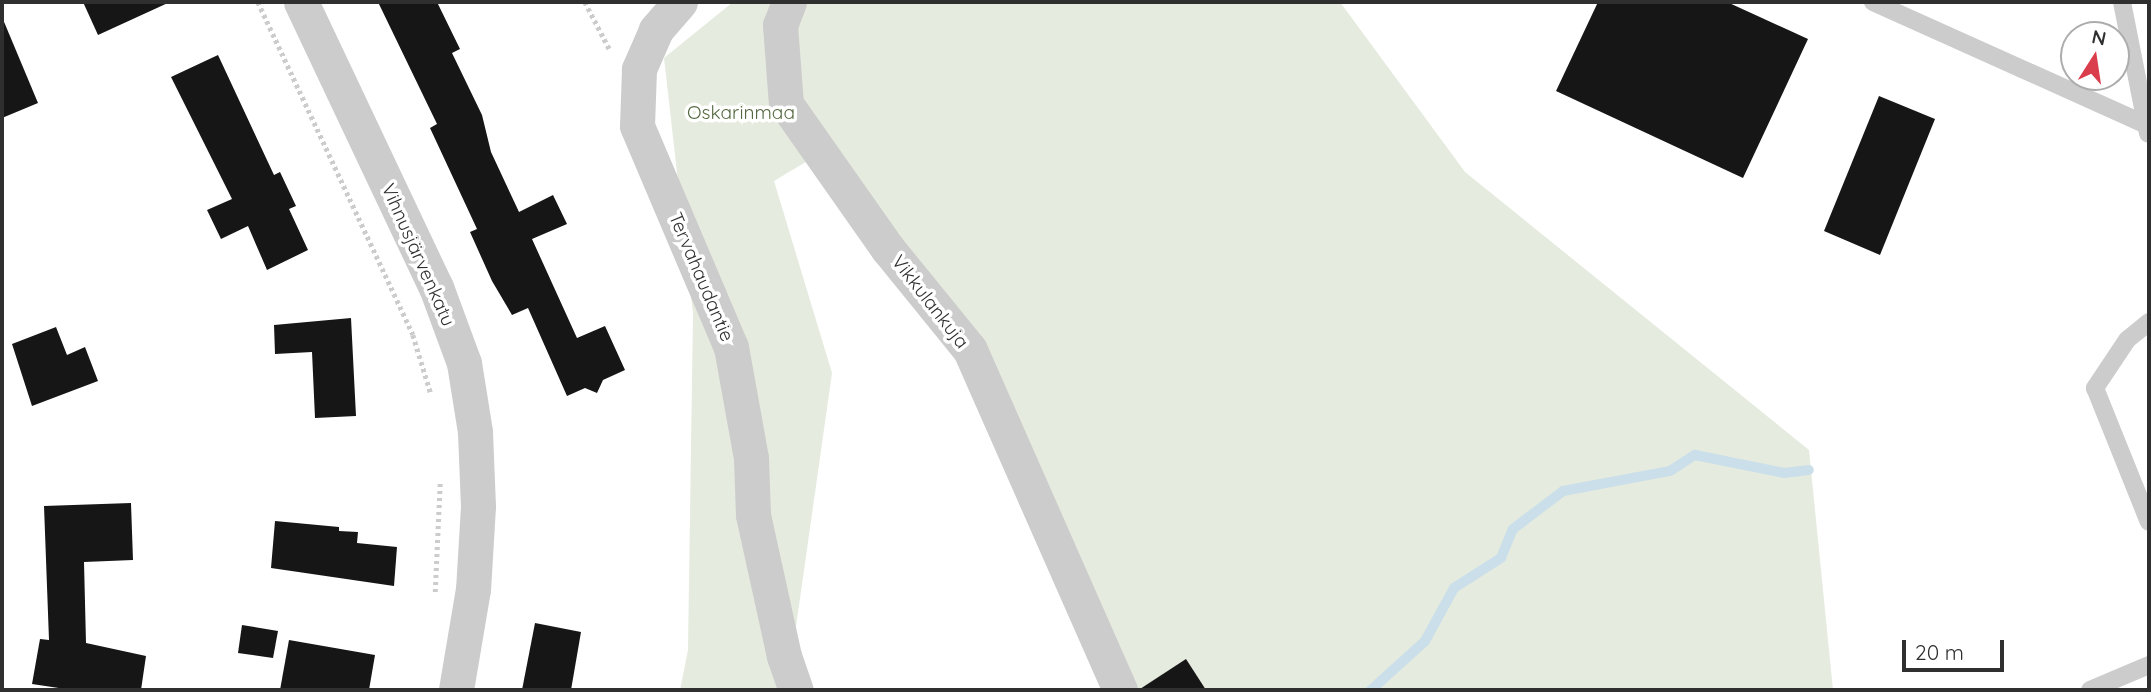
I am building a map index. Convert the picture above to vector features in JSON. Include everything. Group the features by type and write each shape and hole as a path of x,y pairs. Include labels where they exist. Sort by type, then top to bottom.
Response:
{"street":[{"name":"Vihnusjärvenkatu","path":"300,2 436,287 464,363 475,432 478,506 473,589 456,690"},
{"name":"Tervahaudantie","path":"680,2 656,30 639,69 637,126 731,346 751,458 753,515 784,656 796,690"},
{"name":"Vikkulankuja","path":"789,2 780,25 786,104 888,249 970,350 1120,690"}],"lane":[{"path":"1872,2 2148,129"},
{"path":"2122,2 2148,129"},
{"path":"2149,322 2127,340 2095,388 2149,522"},
{"path":"2090,690 2149,665"}],"path":[{"path":"258,2 413,335 432,402"},
{"path":"585,2 608,49 639,69"},
{"path":"434,603 440,474"}],"green space":[{"name":"Oskarinmaa","path":"733,2 1340,2 1465,172 1809,450 1833,690 1134,690 976,345 824,151 774,181 832,373 787,690 680,690 688,650 693,313 664,58"}],"building":[{"path":"83,2 170,2 98,35"},
{"path":"378,2 437,2 460,49 452,53 482,115 491,152 519,212 553,195 567,224 532,239 577,338 605,326 625,370 603,380 597,393 585,388 567,396 528,308 512,315 492,281 470,232 477,229 430,128 437,124"},
{"path":"1598,2 1727,2 1808,39 1743,178 1556,91"},
{"path":"2,17 38,103 2,118"},
{"path":"218,55 274,175 280,172 296,206 289,209 308,250 267,270 248,226 221,239 207,210 232,199 171,77"},
{"path":"1879,96 1935,119 1880,255 1824,231"},
{"path":"351,318 356,416 315,418 312,352 275,354 274,325"},
{"path":"56,327 67,355 85,347 98,381 32,406 12,344"},
{"path":"131,503 133,560 84,562 86,643 146,656 141,690 72,690 32,684 40,639 49,640 44,506"},
{"path":"275,521 339,527 339,531 358,532 357,543 397,547 394,586 271,568"},
{"path":"535,623 581,632 571,690 522,690"},
{"path":"242,625 278,631 273,658 238,653"},
{"path":"289,640 375,655 369,690 280,690"},
{"path":"1186,659 1206,690 1140,690 1140,689"}],"waterway":[{"path":"1371,690 1425,641 1454,588 1501,558 1513,529 1563,491 1670,471 1695,455 1784,473 1809,470"}]}
